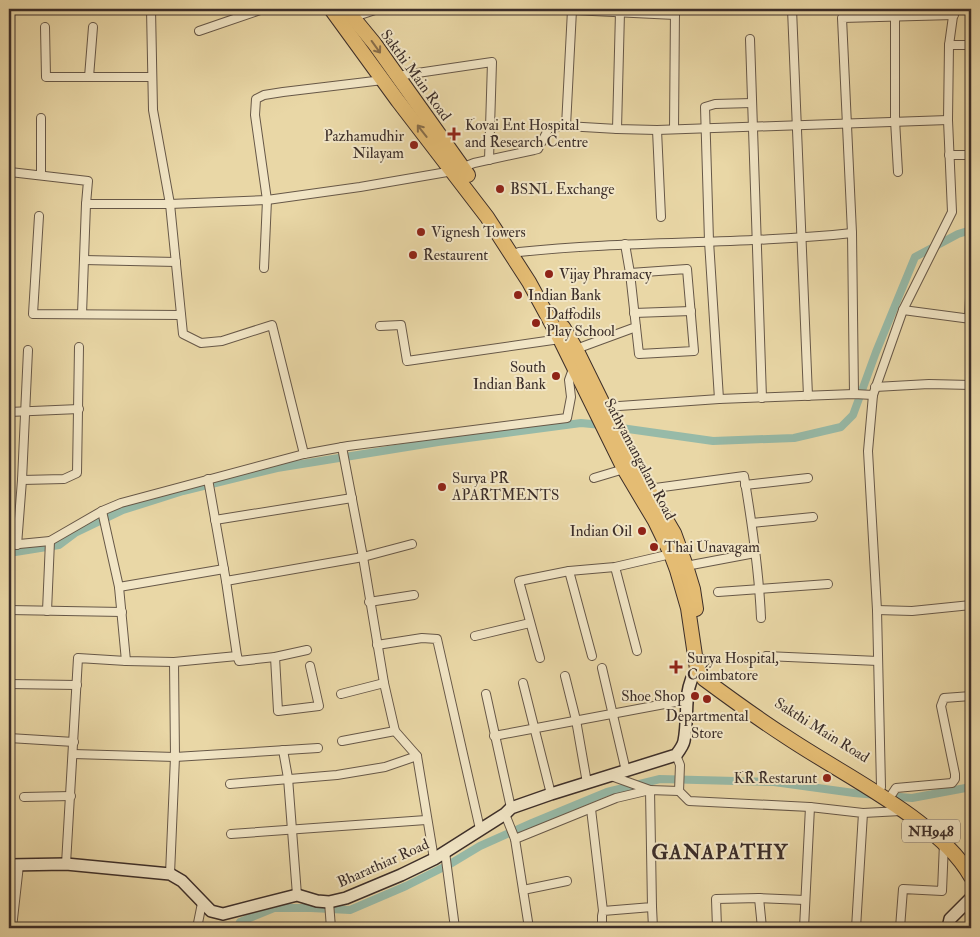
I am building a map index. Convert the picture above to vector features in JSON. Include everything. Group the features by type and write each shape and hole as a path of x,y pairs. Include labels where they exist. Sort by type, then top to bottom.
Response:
{"highway":[{"name":"Sathyamangalam Road","path":"331,9 383,80 457,169 506,245 574,366 602,409"},
{"name":"Sakthi Main Road","path":"350,13 397,76 457,169 484,196 576,349 617,442 674,533 693,588 700,665 784,727 896,799 954,842 967,863"},
{"name":"Sathyamangalam Road","path":"617,442 624,469 655,520 678,570 700,665"},
{"name":"NH948","path":"700,665 704,679 778,731 864,784 896,799 967,863 971,877"}],"main road":[{"path":"678,760 684,742 686,700 700,665"},
{"name":"Bharathiar Road","path":"170,874 182,881 211,911 223,914 297,895 317,901 329,902 346,898 434,859 508,813 551,794 626,771 678,760"},
{"path":"14,865 66,864 170,874"},
{"path":"948,928 950,919 971,898"}],"street":[{"path":"151,9 153,110 170,204 183,334 201,343 222,341 272,325 304,454"},
{"path":"199,31 263,9"},
{"path":"350,13 378,9"},
{"path":"792,9 808,396"},
{"path":"566,126 572,10 675,12 674,129"},
{"path":"617,130 620,12"},
{"path":"854,394 852,233 842,18 895,13 954,12 949,45 948,120 952,212 903,310 873,392 868,451 878,661 896,799"},
{"path":"895,13 898,172"},
{"path":"45,27 46,77 151,77"},
{"path":"89,78 93,27"},
{"path":"750,38 762,398"},
{"path":"949,45 971,45"},
{"path":"397,76 492,62 489,160"},
{"path":"264,268 267,200 256,115 256,99 264,95 283,92 383,80"},
{"path":"719,399 709,241 705,107 715,104 752,103"},
{"path":"41,118 41,175"},
{"path":"86,204 170,204 267,200 360,188 457,169 538,148 549,128 566,126 617,130 657,130 896,120 948,120"},
{"path":"657,130 661,217"},
{"path":"949,155 971,155"},
{"path":"9,197 9,172 88,181 82,314"},
{"path":"39,216 33,314 181,315"},
{"path":"519,252 625,244 802,239 852,233"},
{"path":"625,244 639,354 694,351 687,270 630,272"},
{"path":"84,260 176,262"},
{"path":"903,310 970,319 971,277"},
{"path":"634,313 691,311"},
{"path":"380,326 401,325 407,361 560,339"},
{"path":"576,349 636,327"},
{"path":"22,480 64,479 77,473 79,347"},
{"path":"18,545 28,350"},
{"path":"9,545 50,541 121,503 304,454 342,447 567,418 571,396 569,380 574,366"},
{"path":"602,409 719,399 854,394 929,384 971,385"},
{"path":"9,412 79,409"},
{"path":"342,447 384,683 395,731 417,756 426,820 434,859"},
{"path":"594,478 624,469"},
{"path":"648,489 744,476 760,588 760,618"},
{"path":"745,484 808,478"},
{"path":"208,480 239,661 274,657 307,650"},
{"path":"216,520 352,498"},
{"path":"102,512 119,587 126,661"},
{"path":"752,523 813,517"},
{"path":"47,611 50,541"},
{"path":"226,582 363,557 412,544"},
{"path":"686,566 755,552"},
{"path":"540,658 519,580 569,571 615,567 671,554"},
{"path":"615,567 637,650"},
{"path":"119,587 224,568"},
{"path":"569,571 592,656"},
{"path":"718,592 828,584"},
{"path":"369,602 414,595"},
{"path":"877,610 912,611 971,605"},
{"path":"9,610 122,612"},
{"path":"474,636 530,623"},
{"path":"377,645 422,638 437,639 480,829"},
{"path":"66,864 78,658 174,662 237,656"},
{"path":"766,656 878,661"},
{"path":"274,657 278,711 319,706 310,666"},
{"path":"170,874 175,757 174,662"},
{"path":"602,668 626,771"},
{"path":"564,676 576,720 587,783"},
{"path":"341,694 384,683"},
{"path":"523,683 551,794"},
{"path":"9,684 77,685"},
{"path":"486,694 508,813 515,839 529,928"},
{"path":"896,799 896,788 952,783 955,779 941,706 944,698 971,696"},
{"path":"494,736 686,700"},
{"path":"342,741 395,731"},
{"path":"9,738 74,742"},
{"path":"73,754 175,757 318,748"},
{"path":"284,750 297,895"},
{"path":"230,784 337,775 385,767 417,756"},
{"path":"678,760 679,790 689,801 810,807 863,813 896,799"},
{"path":"611,776 650,790"},
{"path":"515,839 616,798 650,790 679,790"},
{"path":"650,790 653,928"},
{"path":"24,797 71,796"},
{"path":"804,928 810,807"},
{"path":"591,809 603,911 602,928"},
{"path":"856,928 863,813"},
{"path":"231,834 426,820"},
{"path":"900,928 902,890 942,891 944,843"},
{"path":"445,852 455,928"},
{"path":"12,928 14,865"},
{"path":"523,890 567,881"},
{"path":"759,898 762,928"},
{"path":"717,928 716,899 805,900"},
{"path":"329,902 331,927"},
{"path":"198,928 202,903"},
{"path":"603,911 652,907"}],"waterway":[{"path":"614,427 713,441 794,438 841,427 853,415 876,352 915,257 958,234 971,230"},
{"path":"9,553 59,545 75,533 123,510 183,491 277,468 438,442 581,423 602,425"},
{"path":"237,928 240,922 274,908 350,910 406,886 450,864 480,846 532,823 607,792 660,779 774,782 854,793 912,798 971,787"}],"place":[{"name":"Kovai Ent Hospital and Research Centre","path":"454,134"},
{"name":"Pazhamudhir Nilayam","path":"414,145"},
{"name":"BSNL Exchange","path":"500,189"},
{"name":"Vignesh Towers","path":"421,232"},
{"name":"Restaurent","path":"413,255"},
{"name":"Vijay Phramacy","path":"549,274"},
{"name":"Indian Bank","path":"518,295"},
{"name":"Daffodils Play School","path":"536,323"},
{"name":"South Indian Bank","path":"556,376"},
{"name":"Surya PR APARTMENTS","path":"442,487"},
{"name":"Indian Oil","path":"642,531"},
{"name":"Thai Unavagam","path":"654,547"},
{"name":"Surya Hospital, Coimbatore","path":"676,667"},
{"name":"Shoe Shop","path":"695,696"},
{"name":"Departmental Store","path":"707,699"},
{"name":"KR Restarunt","path":"827,778"}],"district":[{"name":"GANAPATHY","path":"720,852"}]}
